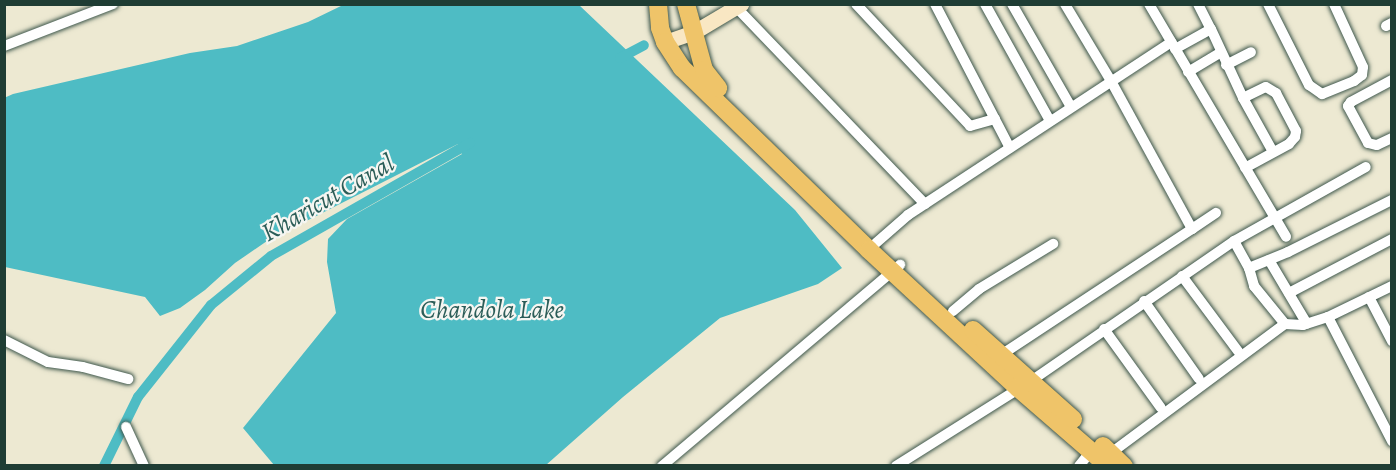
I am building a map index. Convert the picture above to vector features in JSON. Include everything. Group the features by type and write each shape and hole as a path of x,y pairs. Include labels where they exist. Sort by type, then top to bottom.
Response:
{"main road":[{"path":"658,4 660,28 665,42 682,68 1024,384 1114,461"},
{"path":"686,4 704,70 728,100 876,243 897,268 953,311 1001,355 1024,384 1091,451 1114,461"}],"street":[{"path":"4,46 113,4"},
{"path":"856,4 970,126 994,119"},
{"path":"935,4 1010,148"},
{"path":"985,4 1050,121"},
{"path":"1012,4 1071,107"},
{"path":"1065,4 1111,81 1192,230"},
{"path":"1149,4 1286,237"},
{"path":"1198,4 1226,66 1274,152"},
{"path":"1268,4 1309,86 1322,94 1354,81 1362,75 1363,67 1334,4"},
{"path":"665,42 694,32 739,6 925,204"},
{"path":"876,243 925,204 1111,81 1173,46 1211,29"},
{"path":"1226,66 1251,52"},
{"path":"1188,72 1220,53"},
{"path":"1392,80 1351,102 1348,106 1368,143 1377,145 1392,138"},
{"path":"1243,98 1266,87 1275,93 1296,131 1289,144 1245,168"},
{"path":"896,465 1024,384 1234,241 1366,167"},
{"path":"1249,268 1392,200"},
{"path":"1001,355 1216,213"},
{"path":"1289,293 1392,239"},
{"path":"1234,241 1249,268 1254,286 1285,324"},
{"path":"953,311 979,289 1053,244"},
{"path":"1269,260 1307,324"},
{"path":"662,465 897,268"},
{"path":"1182,276 1238,351"},
{"path":"1114,461 1285,324 1307,324 1328,317 1392,286"},
{"path":"1369,297 1392,342"},
{"path":"1144,301 1199,379"},
{"path":"1328,317 1392,441"},
{"path":"1104,329 1161,408"},
{"path":"4,340 48,362 82,367 128,379"},
{"path":"126,427 144,465"},
{"path":"1080,465 1091,451"}],"water":[{"name":"Chandola Lake","path":"343,5 579,5 795,210 842,268 818,284 720,318 623,397 546,465 274,465 243,428 336,313 327,262 328,239 347,219 462,154 458,144 267,241 235,263 205,290 180,308 160,316 145,297 5,267 4,98 190,53 237,46 308,22"}],"waterway":[{"name":"Kharicut Canal","path":"620,58 644,45"},
{"name":"Kharicut Canal","path":"104,466 138,397 211,305 271,256 470,143"}]}
